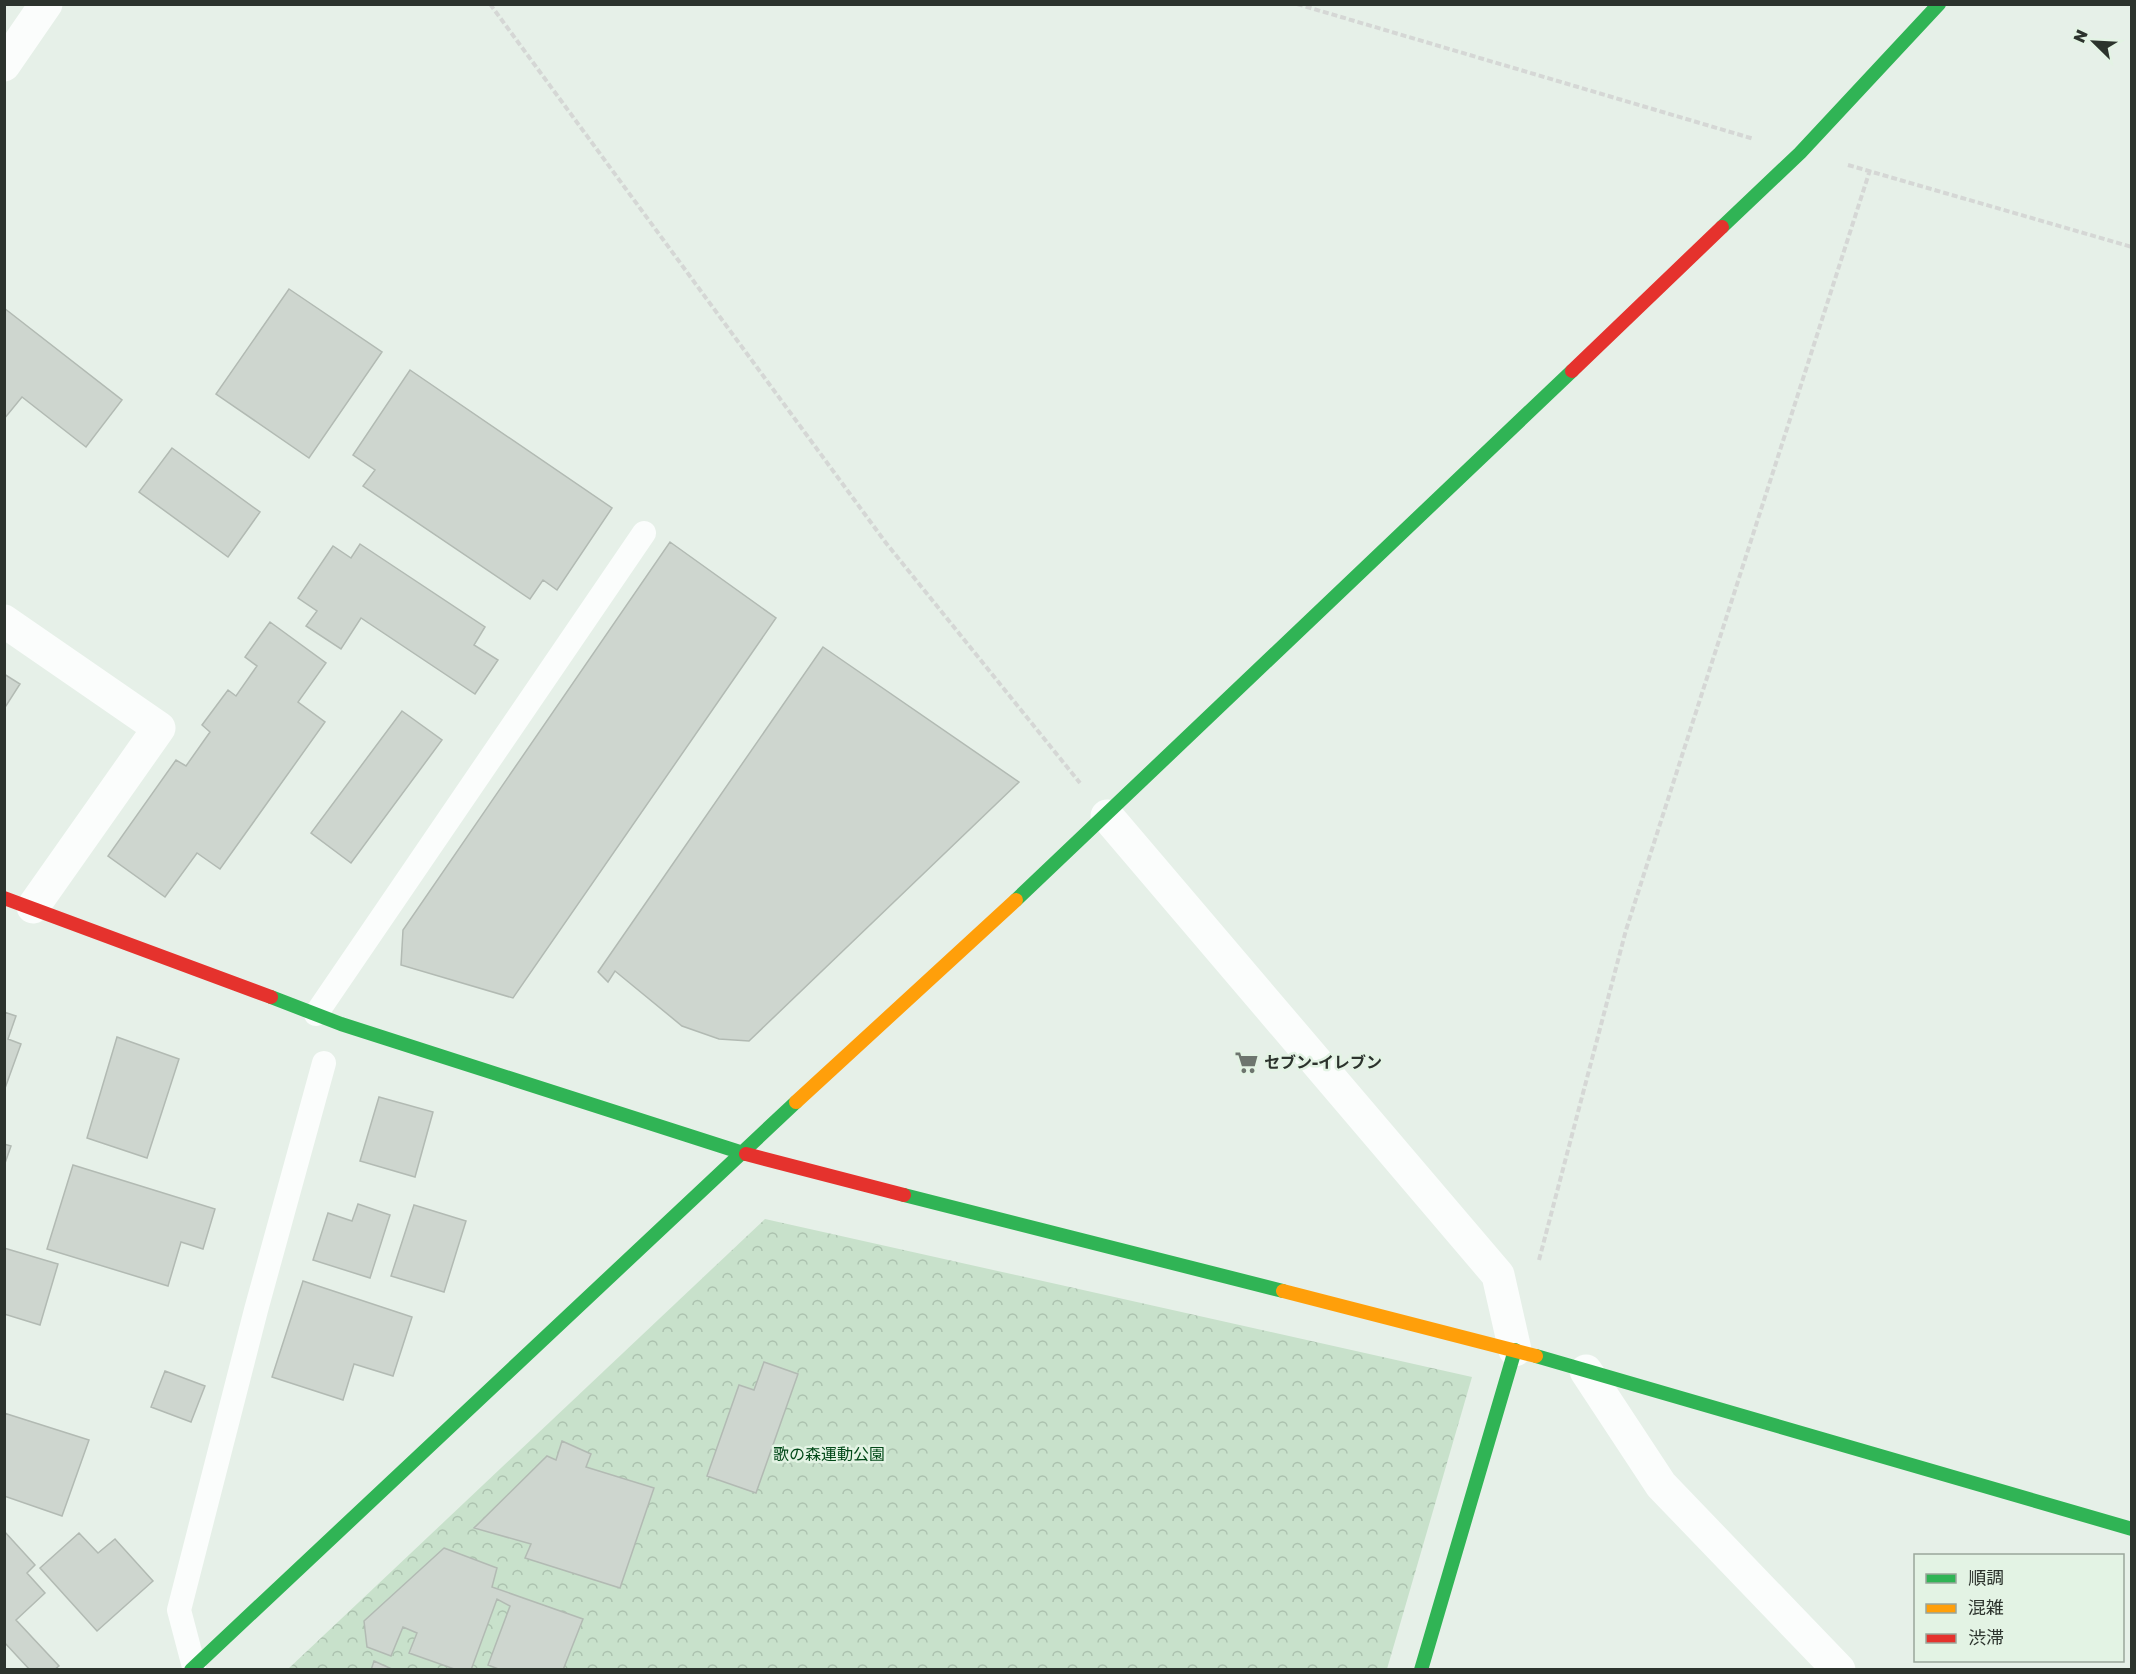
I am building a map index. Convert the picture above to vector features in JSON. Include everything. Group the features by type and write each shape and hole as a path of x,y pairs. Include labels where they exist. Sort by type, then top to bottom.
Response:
{"street":[{"path":"4,64 46,4"},
{"path":"192,1668 741,1153 1107,816 1800,153 1939,4"},
{"path":"4,621 159,728 19,902 316,1014 741,1153 1515,1350 2132,1529"},
{"path":"1107,816 1498,1275 1515,1350 1421,1670"},
{"path":"1586,1371 1660,1485 1839,1670"}],"lane":[{"path":"316,1014 644,533"},
{"path":"192,1668 179,1610 256,1310 324,1063"}],"path":[{"path":"490,4 886,543 1107,816"},
{"path":"1297,4 1800,153 1870,170 2132,247"},
{"path":"1536,1271 1626,930 1870,170"}],"green space":[{"name":"歌の森運動公園","path":"765,1219 1472,1377 1387,1669 287,1670"}],"building":[{"path":"289,289 382,352 309,458 216,394"},
{"path":"4,308 122,400 86,447 22,397 4,419"},
{"path":"410,370 612,508 557,590 543,580 530,599 363,486 375,470 353,455"},
{"path":"172,448 260,512 228,557 139,492"},
{"path":"670,542 776,618 513,998 401,965 403,930"},
{"path":"360,544 485,627 474,645 498,660 475,694 361,618 341,649 306,626 317,611 298,598 333,546 351,558"},
{"path":"270,622 326,663 298,702 325,722 220,869 197,853 165,897 108,856 176,760 186,766 210,732 202,725 228,690 236,696 257,666 245,657"},
{"path":"823,647 1019,782 749,1041 719,1039 682,1026 615,971 608,982 598,972"},
{"path":"4,674 20,684 4,709"},
{"path":"402,711 442,740 351,863 311,833"},
{"path":"4,1012 16,1016 8,1039 21,1044 4,1091"},
{"path":"117,1037 179,1059 147,1158 87,1138"},
{"path":"379,1097 433,1112 415,1177 360,1161"},
{"path":"4,1144 11,1146 4,1166"},
{"path":"73,1165 215,1209 203,1249 181,1242 168,1286 47,1249"},
{"path":"358,1204 390,1215 370,1278 313,1260 328,1213 352,1221"},
{"path":"414,1205 466,1221 444,1292 391,1276"},
{"path":"4,1248 58,1264 40,1325 4,1314"},
{"path":"303,1281 412,1317 393,1376 354,1364 343,1400 272,1377"},
{"path":"764,1362 798,1374 756,1493 707,1476 739,1385 754,1390"},
{"path":"165,1371 205,1386 191,1422 151,1407"},
{"path":"4,1413 89,1440 62,1516 4,1496"},
{"path":"562,1441 591,1454 586,1467 654,1488 620,1588 525,1558 531,1544 474,1528 547,1456 556,1460"},
{"path":"4,1531 35,1565 27,1573 45,1593 16,1620 59,1666 54,1670 30,1670 4,1642"},
{"path":"79,1533 98,1553 115,1539 153,1581 97,1631 40,1568"},
{"path":"444,1548 497,1568 492,1587 583,1619 563,1670 501,1670 488,1665 510,1606 497,1599 471,1670 457,1670 409,1653 417,1633 403,1627 391,1656 367,1647 364,1621"},
{"path":"374,1661 394,1670 371,1670"}],"traffic: fast":[{"path":"1722,227 1800,153 1939,4"},
{"path":"1016,900 1572,371"},
{"path":"271,997 341,1024 746,1154"},
{"path":"191,1670 796,1102"},
{"path":"904,1195 1283,1291"},
{"path":"1421,1670 1515,1350"},
{"path":"1536,1356 2132,1529"}],"traffic: slow":[{"path":"796,1102 1016,900"},
{"path":"1283,1291 1536,1356"}],"traffic: jam":[{"path":"1572,371 1722,227"},
{"path":"4,898 271,997"},
{"path":"746,1154 904,1195"}],"place":[{"name":"セブン-イレブン","path":"1246,1062"}]}
